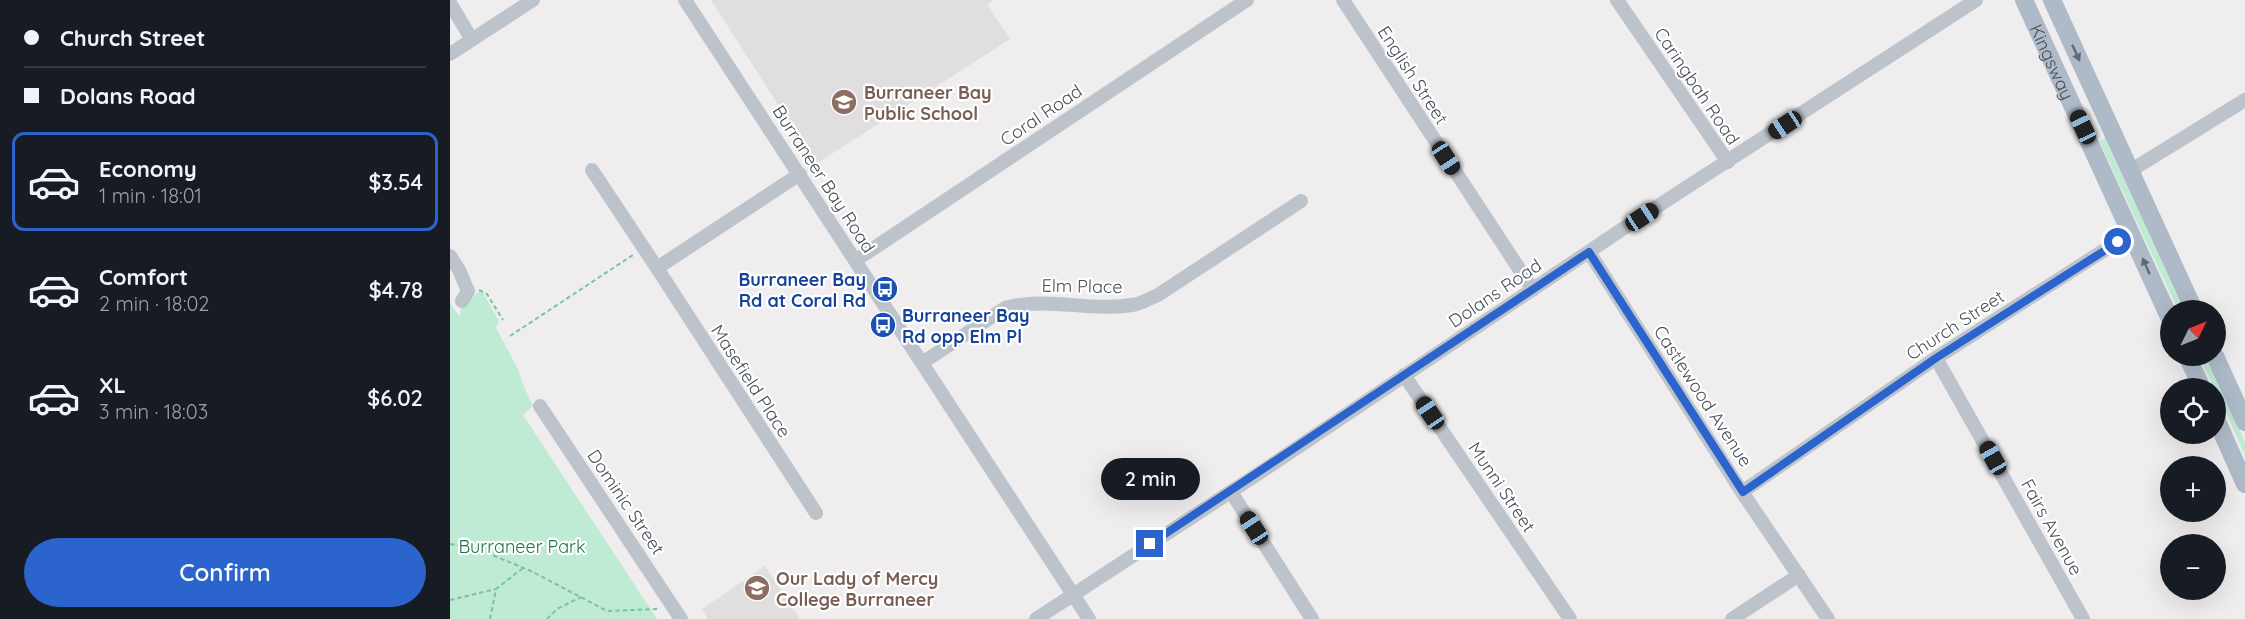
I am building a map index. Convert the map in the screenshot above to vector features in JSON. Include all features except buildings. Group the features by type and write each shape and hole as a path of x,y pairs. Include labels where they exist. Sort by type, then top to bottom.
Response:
{"main road":[{"name":"Kingsway","path":"2024,0 2161,300"},
{"name":"Kingsway","path":"2052,0 2189,300"},
{"path":"2220,366 2245,422"},
{"path":"2226,441 2245,484"}],"street":[{"path":"450,54 533,0"},
{"name":"Burraneer Bay Road","path":"685,0 1089,619"},
{"name":"Coral Road","path":"855,260 1247,0"},
{"name":"English Street","path":"1343,0 1533,290"},
{"name":"Caringbah Road","path":"1617,0 1728,162"},
{"name":"Dolans Road","path":"1036,619 1231,492 1589,252 1976,0"},
{"path":"450,3 472,40"},
{"path":"2130,171 2245,100"},
{"name":"Masefield Place","path":"592,170 816,513"},
{"path":"657,268 800,174"},
{"name":"Elm Place","path":"922,363 1005,308 1021,304 1113,307 1135,305 1158,295 1301,201"},
{"name":"Church Street","path":"1743,492 1936,358 2131,233"},
{"name":"Castlewood Avenue","path":"1589,252 1743,492 1828,619"},
{"path":"450,256 469,294"},
{"name":"Fairs Avenue","path":"1936,358 2082,619"},
{"name":"Munni Street","path":"1404,375 1570,619"},
{"name":"Dominic Street","path":"540,406 678,614"},
{"path":"1231,492 1312,619"},
{"path":"1732,619 1798,575"}],"path":[{"path":"510,336 642,248"},
{"path":"469,294 487,294 503,320"},
{"path":"450,544 475,548 523,568 607,611 678,614"},
{"path":"450,600 496,589 523,568"},
{"path":"490,619 496,589"},
{"path":"547,619 557,609 581,597"}],"shaded area":[{"name":"Burraneer Bay Public School","path":"711,0 994,0 987,5 1010,39 816,164"},
{"name":"Our Lady of Mercy College Burraneer","path":"765,566 800,619 708,619 702,609"}],"green space":[{"path":"2105,138 2179,300 2173,300 2099,141"},
{"name":"Burraneer Park","path":"479,292 483,293 499,321 496,328 518,369 533,406 523,415 657,619 450,619 450,303 459,316 461,314 460,305"},
{"path":"2204,366 2210,366 2215,378 2209,378"},
{"path":"2226,401 2245,442 2245,456 2226,411"}],"place":[{"name":"Burraneer Bay Public School","path":"844,102"},
{"name":"Burraneer Bay Rd at Coral Rd","path":"885,289"},
{"name":"Burraneer Bay Rd opp Elm Pl","path":"883,325"},
{"name":"Our Lady of Mercy College Burraneer","path":"757,588"}],"route":[{"path":"1150,544 1589,252 1743,492 1936,358 2118,242"}]}
